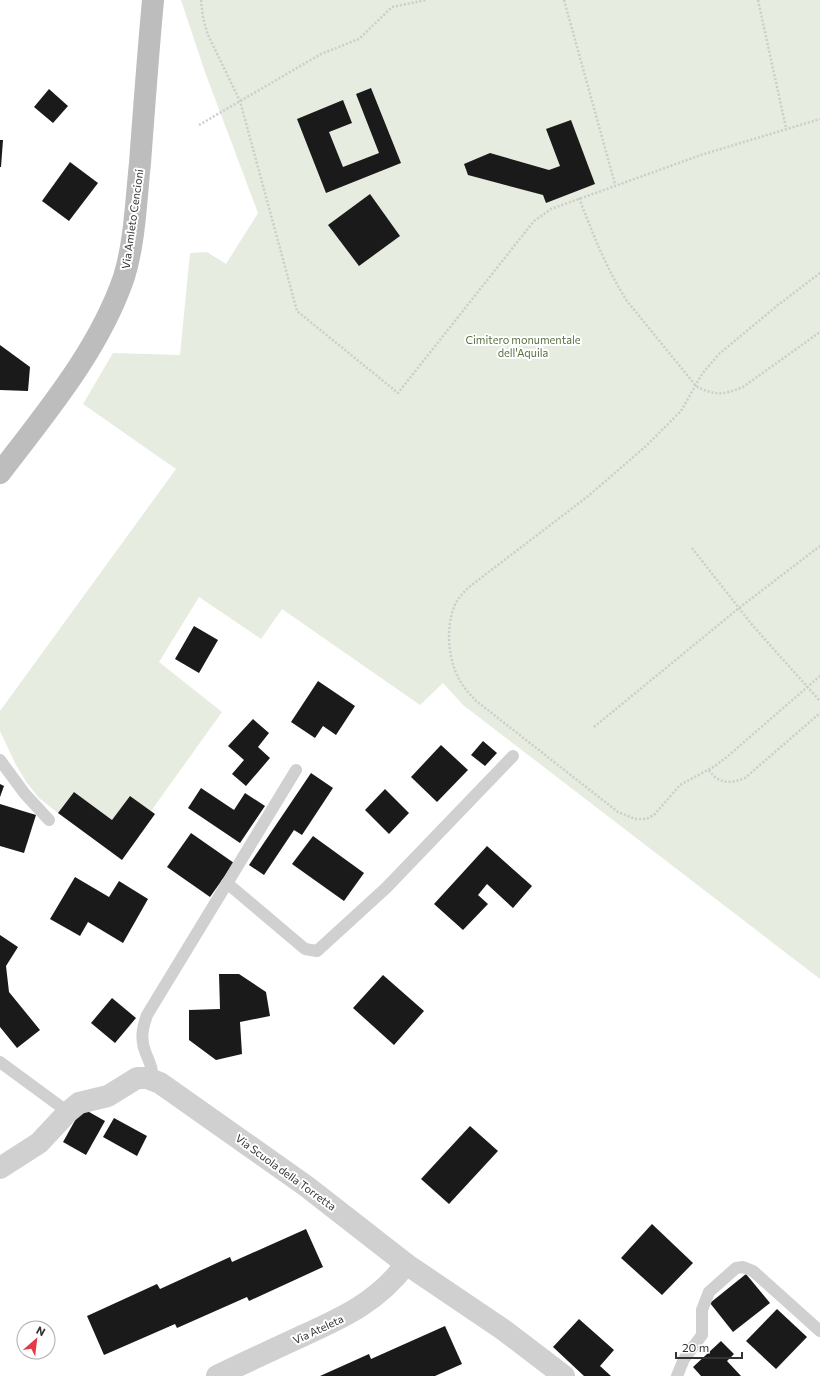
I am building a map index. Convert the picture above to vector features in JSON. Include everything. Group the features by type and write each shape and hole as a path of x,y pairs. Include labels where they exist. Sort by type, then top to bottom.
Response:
{"main road":[{"name":"Via Amleto Cencioni","path":"0,473 78,366 105,318 124,276 135,212 153,0"}],"street":[{"path":"0,1168 39,1143 68,1112 79,1103 108,1096 137,1078 151,1079"},
{"name":"Via Scuola della Torretta","path":"151,1079 165,1086 300,1181 406,1264 499,1326 564,1376"},
{"name":"Via Ateleta","path":"217,1376 348,1315 379,1294 394,1281 406,1264"}],"lane":[{"path":"227,883 305,949 317,951 386,888 513,756"},
{"path":"0,760 25,794 49,820"},
{"path":"151,1079 152,1070 142,1043 142,1029 147,1015 296,770"},
{"path":"0,1062 68,1112"},
{"path":"677,1376 684,1359 702,1335 704,1323 702,1310 709,1292 733,1270 740,1267 753,1271 820,1332"}],"path":[{"path":"201,0 203,18 208,35 240,101 297,311 398,393 534,221 551,209 615,184 786,128 820,119"},
{"path":"199,125 321,54 359,39 392,7 426,0"},
{"path":"564,0 615,184"},
{"path":"758,0 786,128"},
{"path":"579,198 602,256 617,285 627,300 696,386 708,393 729,393 743,387 820,332"},
{"path":"820,273 778,304 719,354 702,374 681,411 646,446 587,497 469,587 454,606 451,619 450,639 452,660 458,676 464,687 475,700 618,812 635,819 646,819 654,815 680,785 708,770 728,756 820,676"},
{"path":"594,727 739,608 820,546"},
{"path":"692,548 779,657 808,686 820,701"},
{"path":"708,770 715,777 726,782 735,782 745,778 820,713"}],"green space":[{"name":"Cimitero monumentale dell'Aquila","path":"181,0 820,0 820,979 463,705 443,683 420,705 282,609 261,639 199,597 159,662 222,712 151,811 130,796 112,820 74,792 58,813 39,798 27,783 16,765 0,731 0,711 176,469 83,404 113,353 180,355 190,253 207,252 226,264 258,213 205,72"}],"building":[{"path":"371,88 401,163 326,193 297,119 343,100 352,123 329,132 343,167 379,153 356,94"},
{"path":"49,89 68,106 53,123 34,107"},
{"path":"571,120 595,184 546,203 543,195 468,175 464,164 490,153 549,170 560,166 546,129"},
{"path":"0,140 3,140 1,167 0,167"},
{"path":"70,162 98,183 69,221 42,201"},
{"path":"370,194 400,236 359,266 328,225"},
{"path":"0,345 30,367 28,391 0,390"},
{"path":"194,626 218,640 199,673 175,659"},
{"path":"318,681 355,706 336,735 323,726 315,738 291,722"},
{"path":"253,719 269,733 258,747 270,758 246,786 232,774 244,760 228,746"},
{"path":"483,741 497,753 485,766 471,755"},
{"path":"441,745 468,770 437,802 411,777"},
{"path":"311,773 333,788 302,835 294,830 264,875 249,865"},
{"path":"0,784 4,786 0,797"},
{"path":"201,788 234,810 245,793 265,806 240,843 188,808"},
{"path":"385,789 409,813 389,834 365,810"},
{"path":"74,792 112,820 130,796 155,814 122,860 58,813"},
{"path":"0,804 36,815 24,853 0,846"},
{"path":"191,833 234,863 210,897 167,867"},
{"path":"313,836 364,873 344,901 292,864"},
{"path":"487,846 532,886 513,908 487,884 478,895 488,904 463,930 434,904"},
{"path":"75,877 109,897 119,881 148,899 123,943 88,922 80,936 50,919"},
{"path":"0,935 18,947 6,966 9,992 40,1030 17,1048 0,1027"},
{"path":"219,974 239,974 266,992 270,1016 240,1022 242,1054 216,1060 189,1040 189,1010 220,1009"},
{"path":"383,975 424,1011 394,1045 353,1008"},
{"path":"112,998 136,1018 115,1043 91,1023"},
{"path":"82,1108 105,1121 86,1155 63,1142"},
{"path":"114,1118 147,1136 137,1156 103,1137"},
{"path":"470,1126 498,1151 449,1204 421,1179"},
{"path":"652,1224 693,1263 662,1295 621,1258"},
{"path":"306,1229 323,1267 249,1301 247,1297 177,1328 175,1324 104,1355 87,1316 157,1284 160,1289 230,1257 232,1262"},
{"path":"746,1274 770,1303 733,1332 710,1303"},
{"path":"777,1309 807,1337 776,1369 746,1341"},
{"path":"579,1319 614,1350 600,1366 611,1376 584,1376 553,1347"},
{"path":"445,1326 462,1364 435,1376 320,1376 369,1354 371,1359"},
{"path":"721,1341 734,1354 727,1361 741,1376 701,1376 693,1367"}]}
